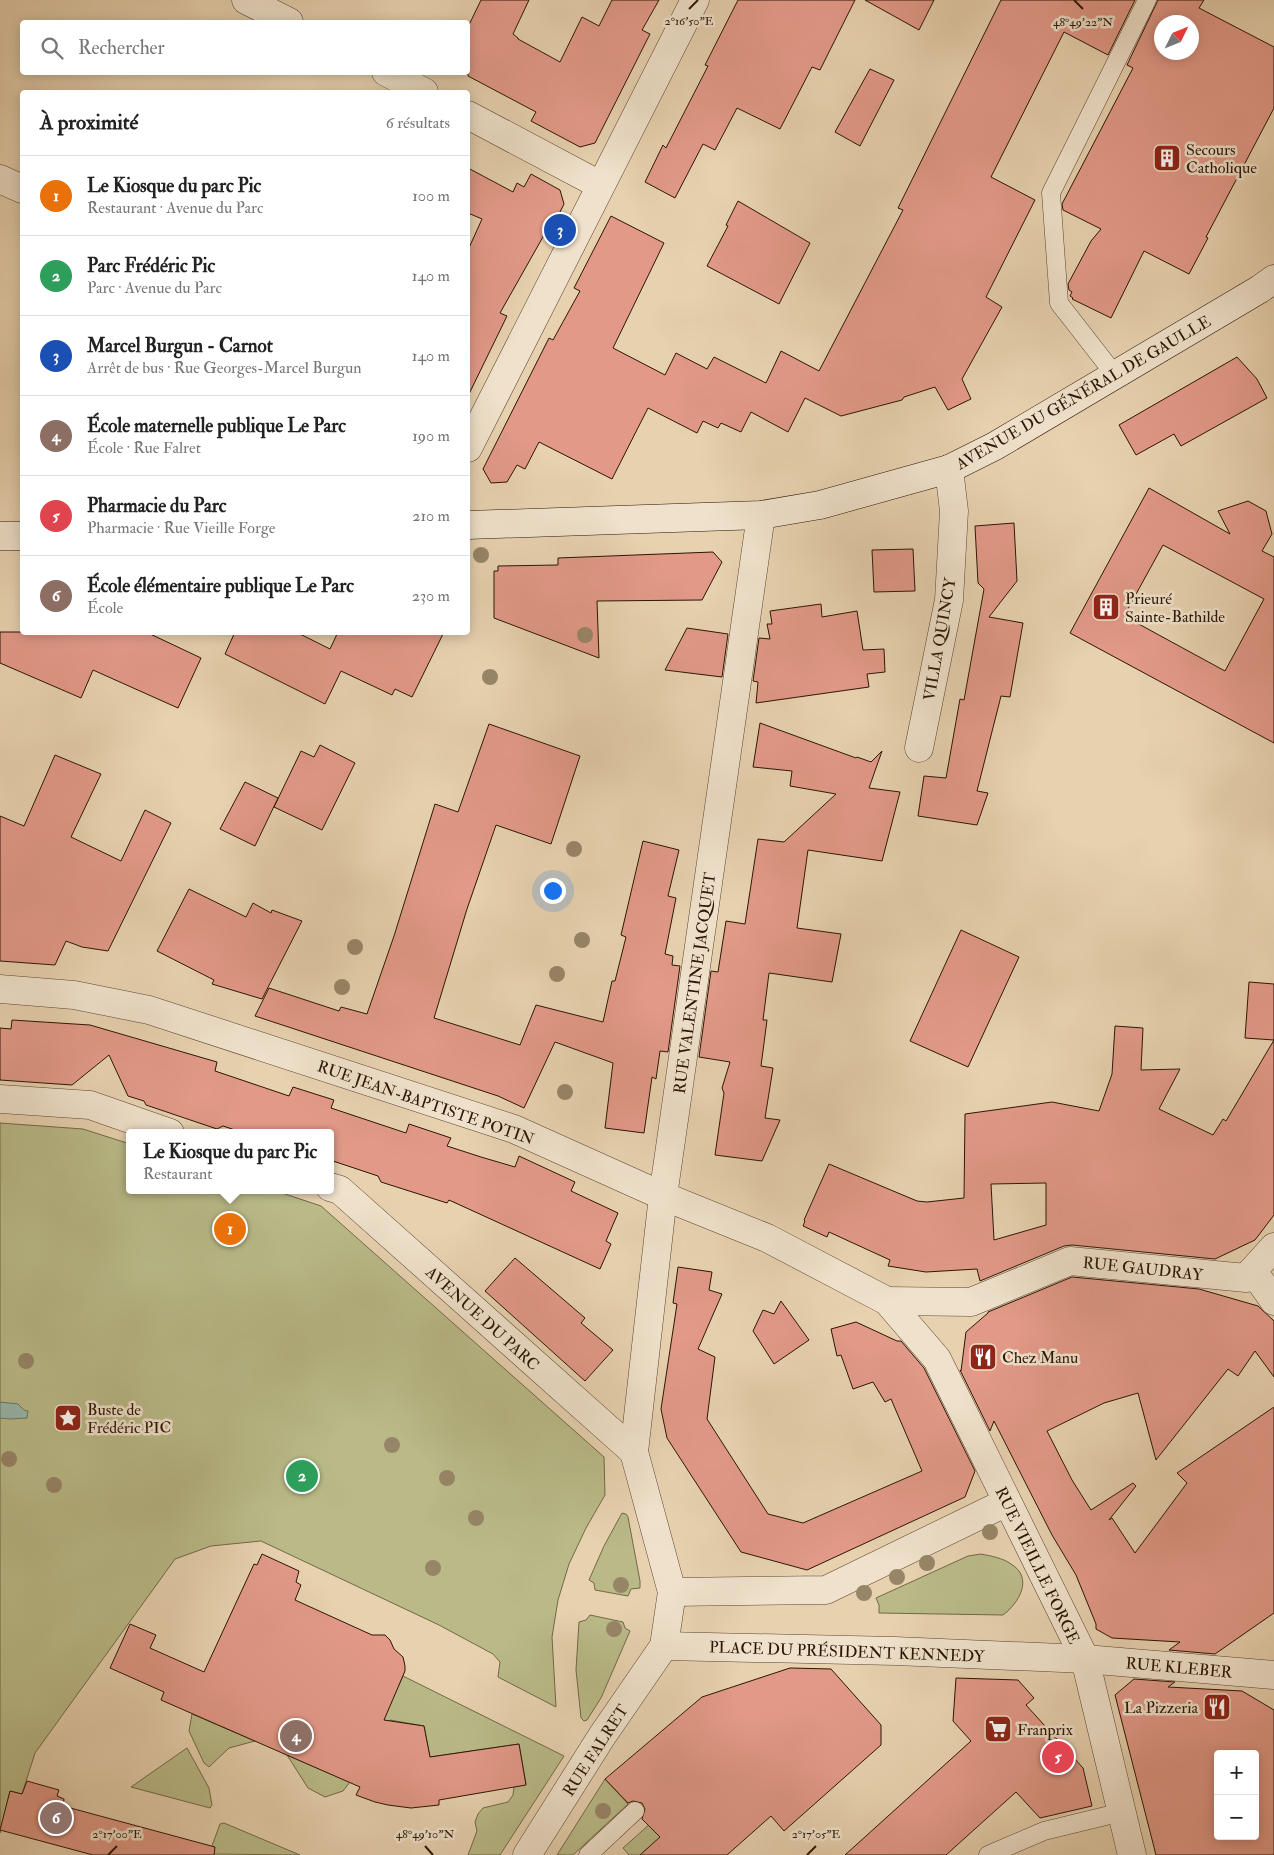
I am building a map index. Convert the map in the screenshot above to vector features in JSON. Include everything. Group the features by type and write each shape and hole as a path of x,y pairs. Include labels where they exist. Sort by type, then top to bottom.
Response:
{"street":[{"path":"246,0 286,20"},
{"path":"470,438 477,405 600,184 695,0"},
{"path":"392,75 420,90"},
{"path":"470,116 600,184"},
{"path":"0,179 20,189"},
{"name":"AVENUE DU GÉNÉRAL DE GAULLE","path":"470,525 761,515 820,505 949,469 995,446 1272,282"},
{"name":"VILLA QUINCY","path":"919,748 949,600 954,511 949,469"},
{"name":"RUE VALENTINE JACQUET","path":"634,1452 663,1196 761,515"},
{"path":"0,536 20,536"},
{"name":"RUE JEAN-BAPTISTE POTIN","path":"0,990 74,995 148,1010 514,1129 663,1196 767,1238 887,1301"},
{"path":"0,1099 90,1105 159,1129"},
{"name":"AVENUE DU PARC","path":"334,1188 340,1190 634,1452"},
{"path":"1274,1247 1253,1271 1274,1301"},
{"name":"RUE GAUDRAY","path":"887,1301 972,1302 1070,1261 1246,1278 1253,1271"},
{"name":"RUE VIEILLE FORGE","path":"887,1301 937,1359 1085,1659 1132,1855"},
{"path":"634,1452 672,1592 664,1646"},
{"path":"672,1592 826,1590 1007,1502"},
{"name":"PLACE DU PRÉSIDENT KENNEDY","path":"664,1646 895,1651 1085,1659"},
{"name":"RUE FALRET","path":"527,1855 602,1736 664,1646"},
{"name":"RUE KLEBER","path":"1085,1659 1274,1675"}],"lane":[{"path":"1115,375 1059,303 1051,193 1147,0"},
{"path":"588,1855 636,1811"},
{"path":"988,1855 1044,1831 1122,1812"}],"green space":[{"path":"0,1123 83,1129 126,1143 126,1194 285,1194 321,1206 604,1457 605,1495 586,1528 569,1564 558,1600 552,1637 556,1707 498,1677 500,1662 493,1654 439,1625 261,1541 211,1546 175,1559 35,1753 22,1794 10,1791 0,1833"},
{"path":"622,1513 628,1517 640,1581 640,1588 631,1589 628,1596 595,1590 594,1583 589,1580 604,1546"},
{"path":"981,1554 1008,1562 1022,1576 1022,1590 1019,1597 1003,1615 879,1613 879,1605 876,1598 968,1556"},
{"path":"590,1615 623,1622 625,1628 630,1631 601,1698 587,1720 584,1721 581,1718 576,1670 579,1622 586,1620"},
{"path":"403,1676 564,1756 500,1855 468,1855 477,1831 475,1822 478,1814 483,1808 508,1802 513,1795 514,1787 526,1784 519,1744 430,1757 424,1726 390,1720 384,1731 378,1728"},
{"path":"192,1714 255,1741 229,1748 209,1767 204,1763 189,1731"},
{"path":"187,1748 209,1788 212,1805 210,1808 131,1787"},
{"path":"287,1755 350,1782 343,1791 325,1797 308,1788"},
{"path":"605,1779 628,1804 573,1855 557,1855"},
{"path":"679,1798 691,1810 640,1855 629,1855 623,1848"},
{"path":"224,1823 300,1855 209,1854 220,1824"}],"shaded area":[{"path":"0,1402 18,1404 28,1411 27,1418 0,1418"}],"building":[{"path":"481,0 529,0 513,34 518,39 560,62 582,17 599,26 612,0 659,0 642,30 650,34 595,143 580,147 531,121 536,112 468,76 470,75 470,23"},
{"path":"738,0 855,0 820,70 812,67 780,129 737,108 715,150 703,144 675,198 645,182 663,145 666,148 708,66 705,65"},
{"path":"865,0 934,0 919,30"},
{"path":"1001,0 1135,0 1108,55 1064,32 991,177 1035,200 986,297 1002,307 962,379 971,399 948,410 935,387 904,397 902,400 841,416 805,398 788,432 751,412 741,432 721,423 718,428 703,421 697,433 648,408 612,479 539,442 525,469 517,465 507,482 491,483 483,469 549,338 553,340 580,291 574,288 611,216 664,243 613,348 665,375 676,353 707,369 714,357 766,383 781,351 819,371 903,210 898,208"},
{"name":"Secours Catholique","path":"1158,0 1204,0 1199,8 1274,47 1274,108 1206,237 1208,238 1189,274 1144,251 1111,318 1072,299 1070,296 1072,292 1069,290 1068,284 1091,241 1101,229 1063,210 1062,204 1133,68 1127,65"},
{"path":"870,69 894,80 860,146 835,132"},
{"path":"470,169 513,192 517,183 524,187 531,174 560,190 564,204 551,230 548,228 500,313 507,316 470,392 470,246 482,219 470,214"},
{"path":"738,201 810,243 779,304 707,266 728,226 726,225"},
{"path":"1237,357 1257,379 1267,398 1181,446 1174,434 1136,455 1119,425"},
{"name":"Prieuré Sainte-Bathilde","path":"1149,488 1230,534 1218,511 1248,501 1266,511 1272,534 1262,551 1274,557 1274,743 1070,633","holes":["1163,545 1264,599 1225,671 1124,616"]},
{"path":"1014,523 1017,581 989,617 1023,623 1010,697 1001,696 977,791 988,793 977,825 918,816 924,776 946,778 960,699 964,700 984,589 978,583 975,526"},
{"path":"913,549 915,591 874,592 872,550"},
{"path":"713,552 722,562 702,600 597,601 599,658 494,618 494,571 498,571 498,566 558,565 558,558"},
{"path":"821,604 822,617 857,611 863,650 884,649 885,672 867,674 869,687 756,703 758,682 753,681 759,638 770,639 767,624 772,624 770,611"},
{"path":"687,628 728,634 722,677 665,670"},
{"path":"0,632 20,632 20,635 152,635 201,658 178,708 93,670 81,698 0,663"},
{"path":"234,635 302,635 330,649 337,635 443,635 412,697 395,689 392,695 341,671 325,704 225,654"},
{"path":"760,723 871,762 882,751 869,788 900,792 882,861 808,850 797,928 841,934 832,982 769,973 763,1020 767,1020 761,1066 773,1068 765,1118 780,1120 762,1161 715,1155 724,1093 722,1088 730,1062 699,1057 711,971 718,972 726,921 745,924 758,839 784,842 836,794 790,786 792,771 753,767"},
{"path":"489,724 580,756 551,844 496,825 467,909 434,1018 520,1045 536,1005 603,1022 612,981 615,981 626,937 621,935 643,841 679,850 668,896 676,898 665,954 673,956 672,965 680,966 668,1052 660,1051 656,1079 652,1077 644,1133 605,1128 613,1063 555,1042 524,1108 498,1096 255,1016 269,988 339,1011 341,1007 367,1014 394,936 435,804 458,812"},
{"path":"320,745 355,763 322,830 274,807 301,751 314,757"},
{"path":"55,755 101,774 71,837 121,861 145,810 171,823 108,951 82,947 66,941 55,965 0,961 0,816 24,826"},
{"path":"245,782 278,798 255,846 220,829"},
{"path":"189,889 246,917 253,903 271,913 272,910 302,921 262,999 212,984 214,980 157,951"},
{"path":"961,930 1019,957 968,1067 910,1041"},
{"path":"1249,982 1274,984 1274,1040 1245,1038"},
{"path":"12,1020 90,1025 217,1062 215,1071 289,1096 293,1087 334,1100 331,1108 406,1133 409,1124 451,1138 447,1146 481,1157 515,1167 519,1156 575,1182 571,1191 618,1213 606,1241 611,1244 600,1269 449,1200 447,1203 381,1182 378,1176 334,1161 334,1129 232,1129 223,1126 217,1129 146,1105 144,1101 128,1096 109,1055 72,1085 0,1080 0,1028 11,1029"},
{"path":"1115,1026 1143,1028 1141,1070 1180,1069 1159,1109 1213,1135 1223,1119 1226,1121 1274,1040 1274,1215 1255,1240 1215,1259 1072,1245 1064,1246 980,1281 977,1269 926,1272 888,1266 890,1260 829,1232 827,1237 803,1226 829,1164 917,1201 927,1202 964,1198 965,1114 1052,1102 1099,1111 1112,1074","holes":["1046,1183 1046,1225 994,1240 991,1184"]},
{"path":"230,1214 236,1215 241,1219 245,1224 245,1236 241,1241 236,1245 230,1246 224,1245 219,1241 215,1236 214,1230 215,1224 219,1219 224,1215"},
{"path":"515,1258 585,1318 581,1323 613,1350 585,1381 485,1291"},
{"path":"678,1267 712,1272 709,1290 722,1294 698,1349 715,1357 707,1419 768,1514 803,1523 922,1471 891,1399 885,1402 873,1382 853,1389 841,1355 837,1356 831,1329 856,1322 897,1341 901,1341 924,1368 975,1471 965,1497 807,1570 741,1552 667,1438 661,1409 677,1304 673,1303"},
{"path":"1072,1277 1199,1289 1258,1306 1274,1321 1274,1377 1255,1351 1238,1376 1228,1369 1156,1460 1138,1393 1104,1403 1047,1431 1072,1480 1091,1510 1133,1483 1136,1486 1109,1520 1112,1518 1135,1553 1187,1483 1177,1473 1274,1407 1274,1613 1215,1654 1169,1650 1180,1642 1112,1638 1096,1629 1096,1624 1076,1575 1052,1535 994,1421 990,1431 960,1370 966,1332 988,1312"},
{"path":"781,1301 809,1340 774,1364 753,1331 763,1310 774,1314"},
{"path":"262,1554 299,1571 296,1582 301,1585 295,1600 372,1635 385,1635 390,1640 394,1649 403,1657 405,1671 384,1720 424,1726 430,1757 519,1744 526,1785 439,1800 439,1805 411,1808 375,1802 356,1795 360,1787 161,1700 164,1692 110,1668 130,1624 156,1635 150,1648 204,1672 254,1564 257,1565"},
{"path":"790,1668 831,1669 881,1725 881,1745 784,1831 771,1816 727,1855 640,1855 660,1837 642,1819 645,1809 642,1803 633,1801 628,1803 605,1779 702,1697"},
{"path":"956,1678 1018,1680 1034,1698 1026,1705 1083,1768 1092,1806 1040,1818 1016,1792 946,1855 845,1855 971,1741 953,1721"},
{"path":"1134,1679 1175,1682 1168,1687 1242,1691 1274,1710 1274,1855 1156,1855 1115,1695"},
{"path":"27,1781 59,1790 57,1796 64,1799 63,1806 215,1847 214,1855 93,1855 0,1830 10,1791 22,1794"}],"place":[{"name":"Secours Catholique","path":"1167,158"},
{"name":"Marcel Burgun - Carnot","path":"560,230"},
{"name":"Prieuré Sainte-Bathilde","path":"1106,607"},
{"name":"Le Kiosque du parc Pic","path":"230,1229"},
{"name":"Chez Manu","path":"983,1357"},
{"name":"Buste de Frédéric PIC","path":"68,1418"},
{"name":"Parc Frédéric Pic","path":"302,1476"},
{"name":"La Pizzeria","path":"1217,1707"},
{"name":"Franprix","path":"998,1729"},
{"name":"École maternelle publique Le Parc","path":"296,1736"},
{"name":"Pharmacie du Parc","path":"1058,1757"},
{"name":"École élémentaire publique Le Parc","path":"56,1818"}]}
